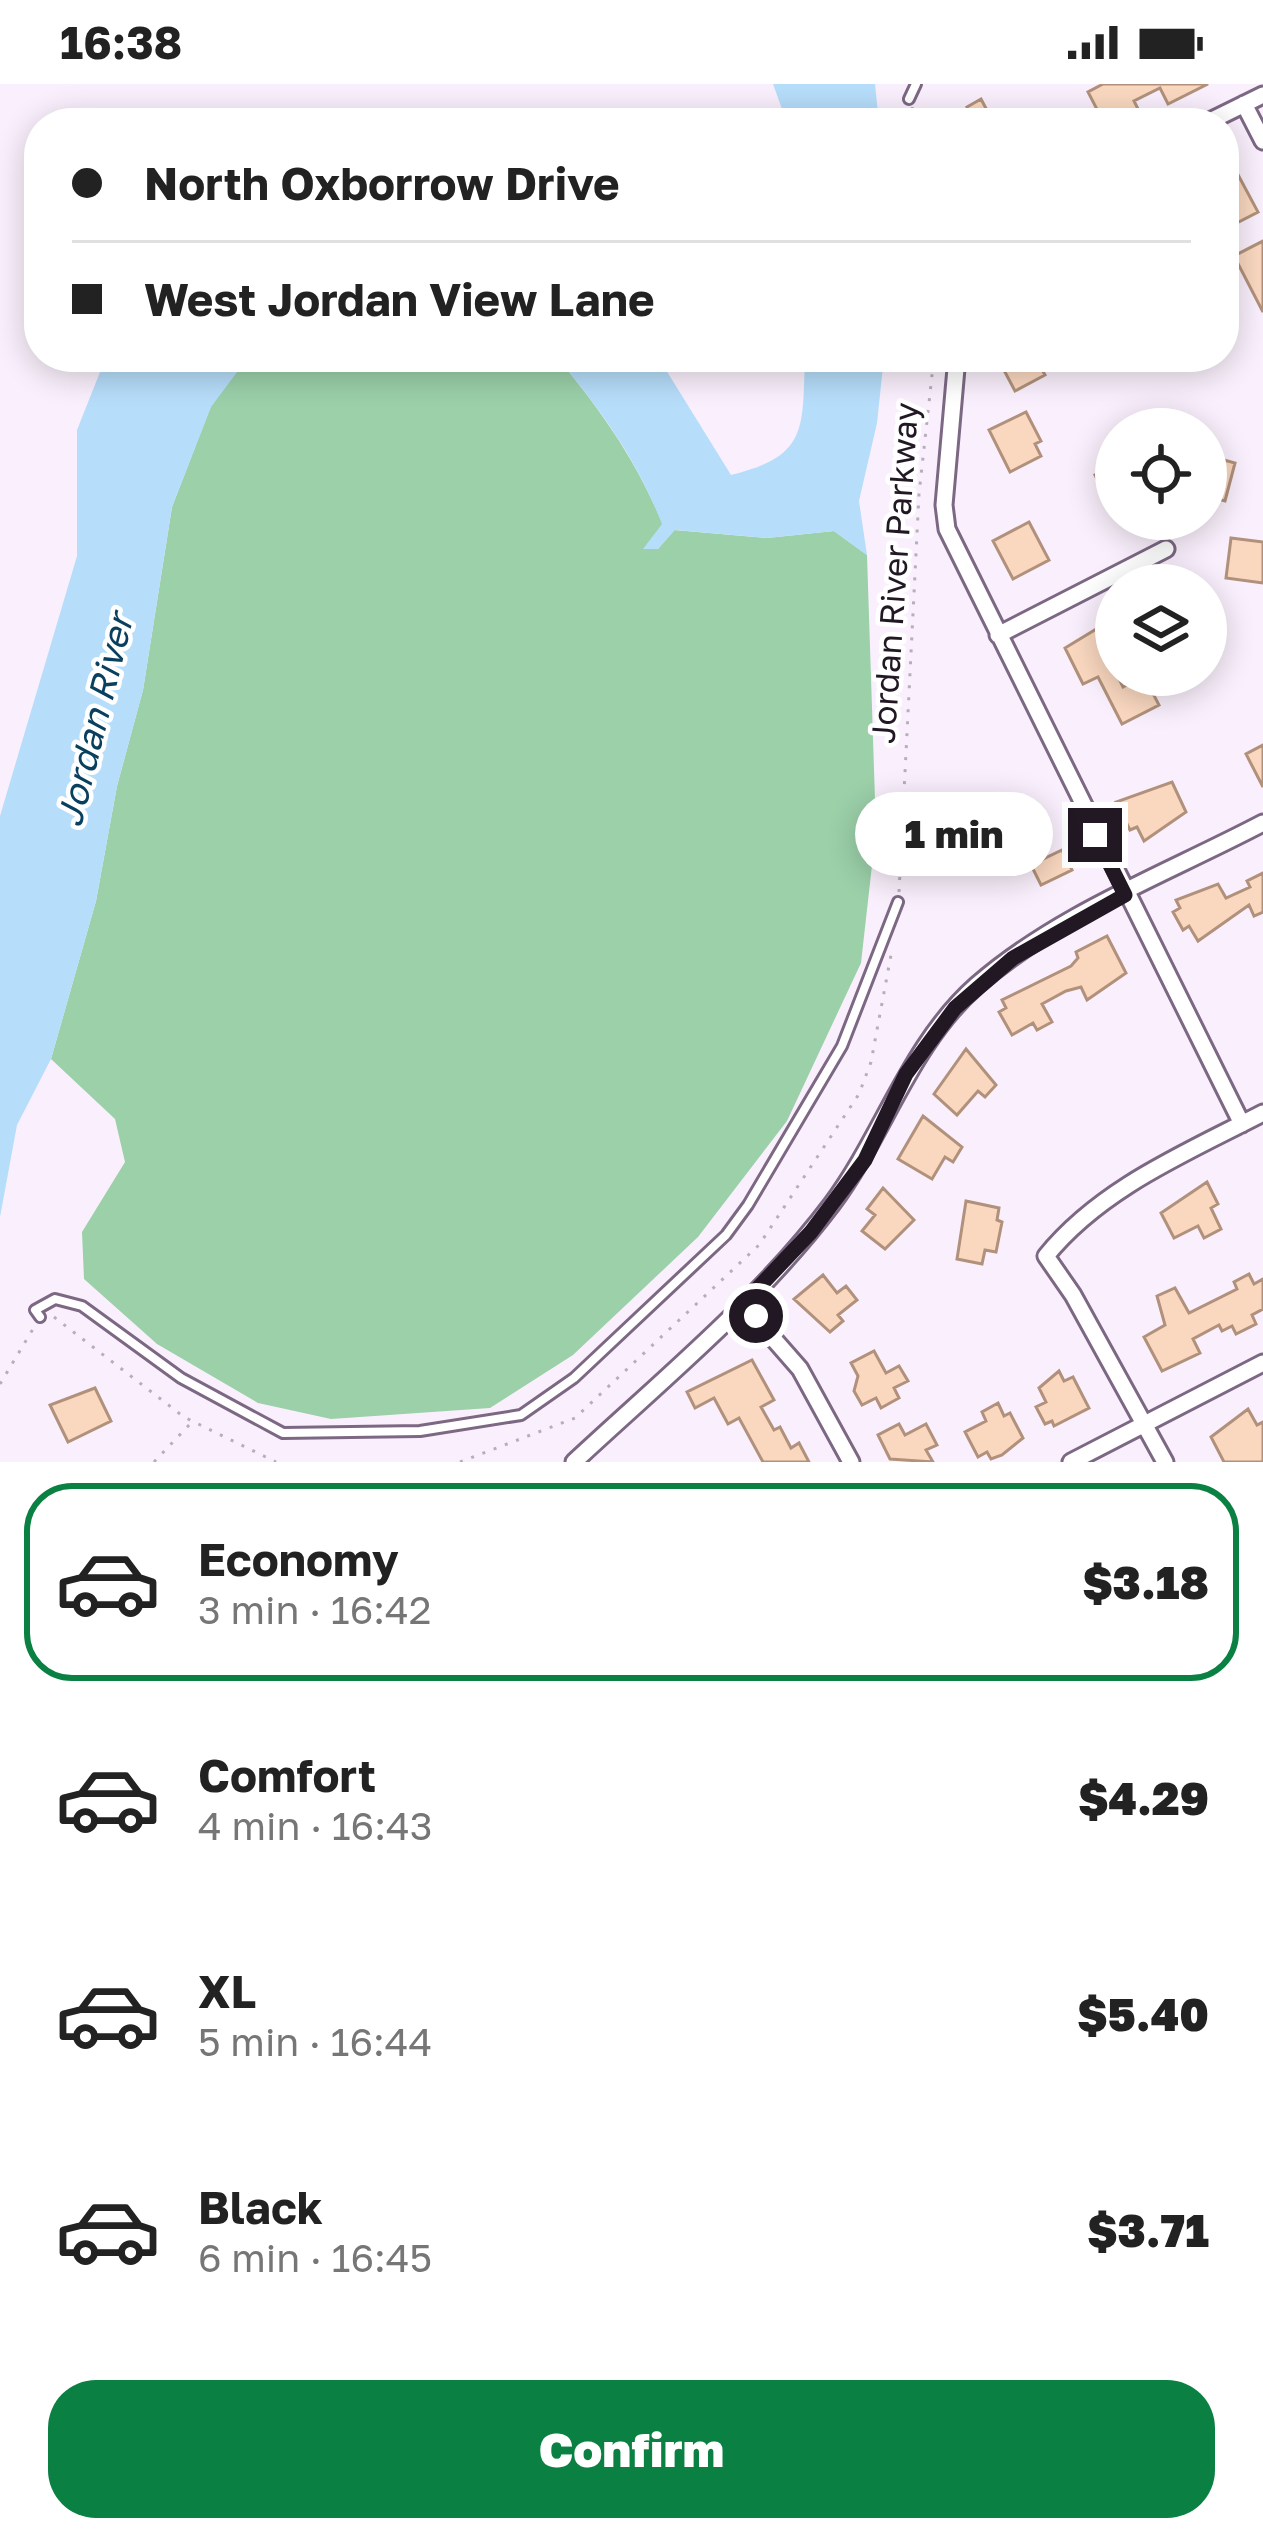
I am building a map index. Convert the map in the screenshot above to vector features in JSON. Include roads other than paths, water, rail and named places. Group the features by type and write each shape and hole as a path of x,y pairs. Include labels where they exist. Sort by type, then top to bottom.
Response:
{"street":[{"path":"1236,108 1263,95"},
{"path":"1244,104 1263,141"},
{"path":"956,372 944,505 947,529 1242,1124"},
{"path":"998,635 1166,549"},
{"path":"574,1462 743,1304 811,1232 865,1160 906,1074 955,1008 1026,949 1263,824"},
{"path":"1165,1462 1046,1256 1085,1214 1119,1190 1263,1113"},
{"path":"743,1304 800,1369 851,1462"},
{"path":"1071,1462 1263,1363"}],"lane":[{"path":"909,99 916,84"},
{"path":"40,1317 34,1310 55,1299 82,1306 181,1378 284,1433 420,1431 521,1415 574,1378 726,1235 842,1046 898,902"}],"water":[{"path":"773,84 875,84 877,108 782,108"},
{"name":"Jordan River","path":"100,372 237,372 211,407 172,507 143,690 117,786 96,901 51,1059 17,1125 0,1217 0,816 77,556 77,430"},
{"path":"569,372 667,372 731,475 775,459 788,448 801,421 804,372 882,372 877,423 859,501 867,555 834,531 767,538 675,530 658,549 643,549 662,524 631,459"}]}
